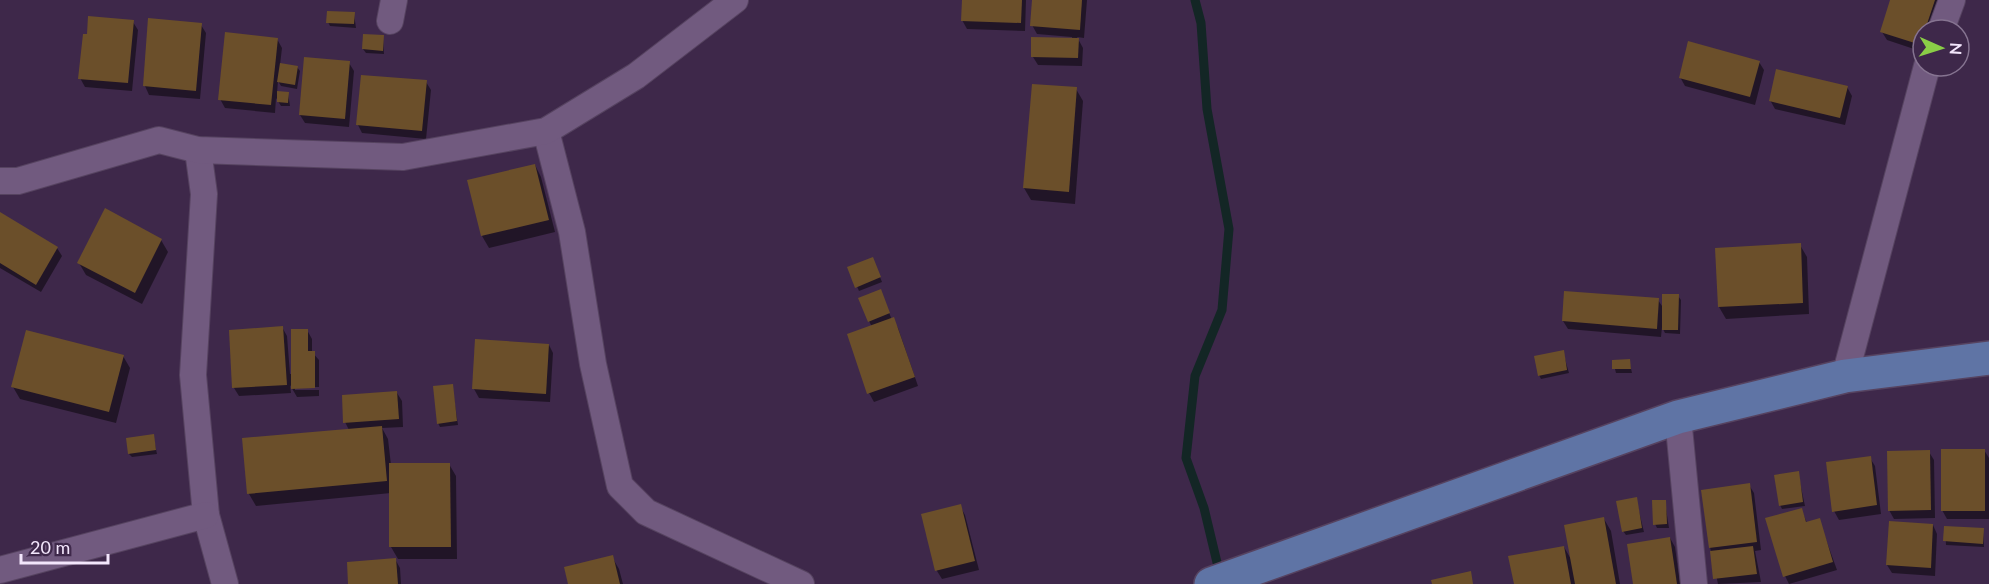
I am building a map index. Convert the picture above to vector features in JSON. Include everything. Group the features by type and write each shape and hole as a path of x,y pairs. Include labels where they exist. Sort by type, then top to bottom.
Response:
{"main road":[{"path":"1211,584 1678,417 1845,376 1989,358"}],"street":[{"path":"0,181 18,181 159,140 198,150 403,157 546,131 636,76 735,0"},
{"path":"1945,18 1952,0"},
{"path":"1845,376 1924,78"},
{"path":"546,131 572,232 593,364 620,486 646,512 801,584"},
{"path":"198,150 204,194 193,375 206,515 225,584"},
{"path":"1678,417 1694,584"},
{"path":"0,570 206,515"}],"building":[{"path":"962,0 1022,0 1021,23 961,21"},
{"path":"1032,0 1082,0 1080,30 1030,26"},
{"path":"1890,0 1935,0 1929,18 1911,18 1911,42 1880,32"},
{"path":"327,11 355,12 354,24 326,23"},
{"path":"88,16 134,20 128,83 78,79 83,34 87,34"},
{"path":"148,18 202,23 196,91 143,86"},
{"path":"225,32 278,38 271,105 218,100"},
{"path":"363,34 384,35 383,51 362,49"},
{"path":"1031,37 1079,38 1078,58 1031,57"},
{"path":"1688,41 1760,61 1750,97 1679,78"},
{"path":"304,57 350,61 345,119 299,115"},
{"path":"280,63 298,66 295,85 277,82"},
{"path":"1776,69 1848,86 1840,118 1769,101"},
{"path":"361,75 427,80 422,131 356,125"},
{"path":"1032,84 1077,87 1069,192 1023,188"},
{"path":"277,91 289,92 288,103 277,102"},
{"path":"535,164 549,220 481,236 467,180"},
{"path":"105,208 162,239 135,293 77,263"},
{"path":"0,212 58,247 36,285 0,263"},
{"path":"1801,243 1803,303 1718,307 1715,248"},
{"path":"873,257 881,277 855,288 847,267"},
{"path":"881,289 890,313 868,322 858,298"},
{"path":"1564,291 1659,298 1657,329 1562,321"},
{"path":"1662,294 1679,294 1678,330 1662,330"},
{"path":"894,317 915,377 867,394 847,334"},
{"path":"283,326 287,385 232,388 229,330"},
{"path":"291,329 308,329 308,351 315,351 315,388 291,389"},
{"path":"26,330 124,355 109,412 11,387"},
{"path":"475,339 549,344 546,394 472,389"},
{"path":"1564,350 1567,370 1538,376 1534,356"},
{"path":"1630,359 1631,369 1612,369 1612,360"},
{"path":"453,384 457,421 437,424 433,386"},
{"path":"397,391 399,419 343,423 342,395"},
{"path":"382,426 387,481 247,494 242,438"},
{"path":"154,434 156,450 128,454 126,438"},
{"path":"1941,449 1985,449 1985,511 1941,511"},
{"path":"1930,450 1931,510 1888,511 1887,451"},
{"path":"1871,456 1877,505 1832,512 1826,462"},
{"path":"389,463 450,463 451,547 389,547"},
{"path":"1799,471 1803,502 1779,506 1774,475"},
{"path":"1750,483 1757,542 1709,548 1701,490"},
{"path":"1637,497 1642,528 1622,532 1616,501"},
{"path":"1652,500 1666,500 1667,524 1653,525"},
{"path":"961,504 975,561 935,571 921,514"},
{"path":"1802,508 1806,522 1820,518 1833,562 1783,577 1765,518"},
{"path":"1604,517 1616,584 1575,584 1564,525"},
{"path":"1889,521 1933,524 1931,568 1886,565"},
{"path":"1944,526 1984,528 1983,544 1943,541"},
{"path":"1670,537 1677,584 1633,584 1627,544"},
{"path":"1564,546 1571,584 1514,584 1508,556"},
{"path":"1753,546 1757,574 1713,579 1710,551"},
{"path":"613,555 620,584 568,584 564,567"},
{"path":"396,558 398,584 348,584 347,562"},
{"path":"1471,571 1473,584 1432,584 1431,580"}],"waterway":[{"path":"1195,0 1201,23 1207,109 1229,229 1222,310 1195,376 1186,458 1204,508 1220,575"}]}
